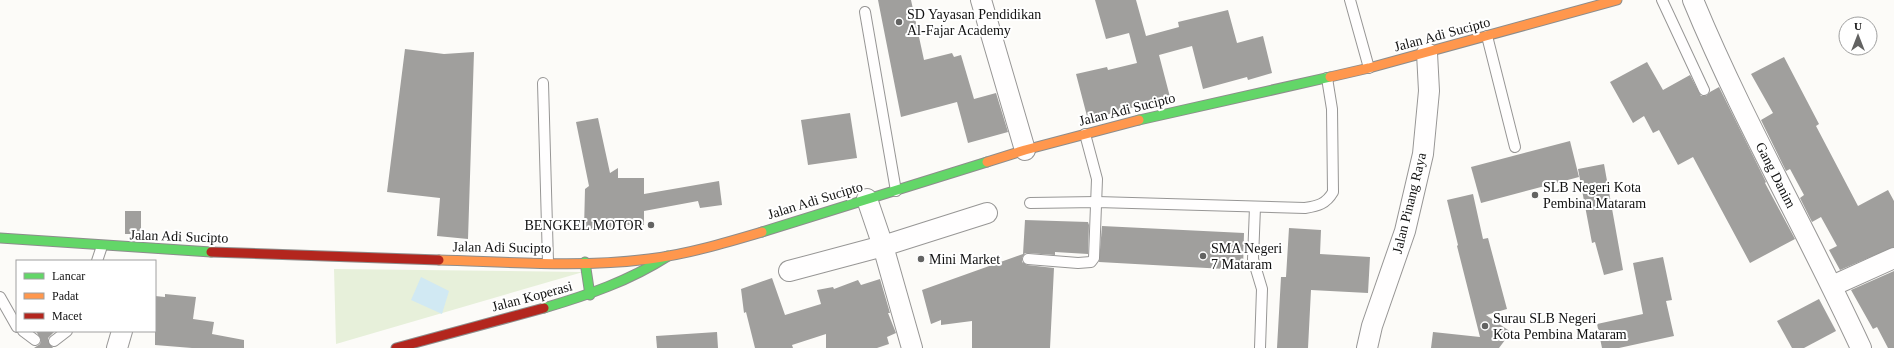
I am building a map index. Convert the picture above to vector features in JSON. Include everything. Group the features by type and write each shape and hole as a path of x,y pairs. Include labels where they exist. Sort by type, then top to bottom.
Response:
{"main road":[{"name":"Jalan Adi Sucipto","path":"0,238 102,246 136,254 548,262 627,261 668,256 712,247 1025,150 1084,134 1177,110 1369,68 1617,0"},
{"name":"Jalan Koperasi","path":"396,348 590,295 633,278 668,256"},
{"path":"585,262 590,295"}],"street":[{"path":"981,0 1025,150"},
{"name":"Gang Danim","path":"1695,4 1739,102 1862,348"},
{"name":"Jalan Pinang Raya","path":"1367,348 1372,326 1405,231 1423,154 1429,83 1427,53"},
{"path":"867,199 879,233 912,348"},
{"path":"789,272 879,233 987,213"},
{"path":"1832,286 1894,258"},
{"path":"117,348 122,332"}],"lane":[{"path":"1350,0 1369,68"},
{"path":"1662,0 1704,90"},
{"path":"865,12 896,191"},
{"path":"1487,36 1515,147"},
{"path":"1030,203 1097,202 1255,208 1305,208 1317,206 1329,199 1333,192 1332,109 1327,78"},
{"path":"543,83 548,262"},
{"path":"1028,259 1078,263 1091,262 1094,258 1097,202 1095,168 1084,134"},
{"path":"1255,208 1253,259 1262,289 1260,348"},
{"path":"97,260 102,246"},
{"path":"0,297 16,325"},
{"path":"24,332 35,340"},
{"path":"54,341 66,332"}],"green space":[{"path":"334,269 583,272 336,344"}],"water":[{"path":"421,277 449,291 442,314 411,300"}],"building":[{"path":"878,0 911,0 924,60 952,53 954,57 961,55 974,99 996,93 1008,132 968,143 957,102 901,117"},
{"path":"1095,0 1136,0 1146,36 1179,27 1178,22 1228,10 1237,43 1263,36 1272,73 1248,80 1247,77 1203,89 1192,46 1159,55 1170,97 1088,120 1076,74 1107,67 1108,70 1137,63 1129,33 1106,39"},
{"path":"405,49 444,54 474,52 468,239 437,236 440,198 387,192"},
{"path":"1784,57 1819,124 1816,126 1858,206 1888,190 1894,201 1894,247 1840,270 1829,250 1837,246 1821,217 1812,222 1800,198 1804,195 1790,169 1786,171 1761,120 1773,113 1751,74"},
{"path":"1647,62 1663,90 1690,75 1701,96 1706,96 1719,87 1766,182 1765,183 1795,239 1750,263 1693,157 1678,165 1659,130 1653,133 1644,116 1633,123 1610,82"},
{"path":"850,113 857,158 808,165 801,120"},
{"path":"598,118 610,173 618,168 618,178 644,178 644,194 719,181 722,205 700,208 698,201 644,211 644,225 616,225 616,229 584,229 585,189 589,186 576,122"},
{"path":"1570,141 1579,177 1481,203 1471,167"},
{"path":"1604,164 1623,270 1604,275 1595,242 1592,243 1578,169"},
{"path":"1473,194 1483,239 1488,238 1507,309 1486,315 1511,332 1499,348 1431,348 1433,332 1480,337 1447,200"},
{"path":"125,211 141,211 141,234 125,234"},
{"path":"1025,220 1088,222 1089,225 1088,254 1055,252 1055,255 1025,253 1022,258 1022,262 1027,265 1054,268 1050,348 972,348 972,321 941,325 941,320 931,324 922,290 1023,254"},
{"path":"1102,226 1244,233 1243,270 1099,262"},
{"path":"1289,228 1321,230 1320,254 1370,257 1368,293 1311,290 1308,348 1277,348 1281,277 1286,277"},
{"path":"1663,257 1672,300 1666,301 1674,336 1619,348 1602,348 1597,324 1643,314 1633,263"},
{"path":"1894,271 1894,348 1888,348 1877,327 1873,329 1851,290"},
{"path":"772,278 785,315 821,304 817,290 833,287 834,289 858,280 861,285 880,279 890,313 888,313 896,333 887,337 889,344 877,348 826,348 826,334 792,345 793,348 755,348 746,312 744,313 741,289"},
{"path":"165,294 196,297 193,319 214,322 212,334 244,340 244,348 192,348 155,345 156,296 165,297"},
{"path":"1819,299 1836,331 1804,348 1792,348 1777,321"},
{"path":"37,332 54,332 48,338 48,341 53,348 34,348 40,344 41,340"},
{"path":"717,332 718,348 657,348 656,336"}],"traffic: fast":[{"path":"1139,120 1330,77"},
{"path":"762,232 987,162"},
{"path":"0,238 211,252"},
{"path":"544,308 576,298 623,280 668,256"},
{"path":"585,262 590,295"}],"traffic: slow":[{"path":"1330,77 1369,68 1617,0"},
{"path":"987,162 1025,150 1139,120"},
{"path":"439,260 544,264 623,262 692,251 762,232"}],"traffic: jam":[{"path":"211,252 439,260"},
{"path":"396,348 544,308"}],"place":[{"name":"SD Yayasan Pendidikan Al-Fajar Academy","path":"899,22"},
{"name":"SLB Negeri Kota Pembina Mataram","path":"1535,195"},
{"name":"BENGKEL MOTOR","path":"651,225"},
{"name":"SMA Negeri 7 Mataram","path":"1203,256"},
{"name":"Mini Market","path":"921,259"},
{"name":"Surau SLB Negeri Kota Pembina Mataram","path":"1485,326"}]}
